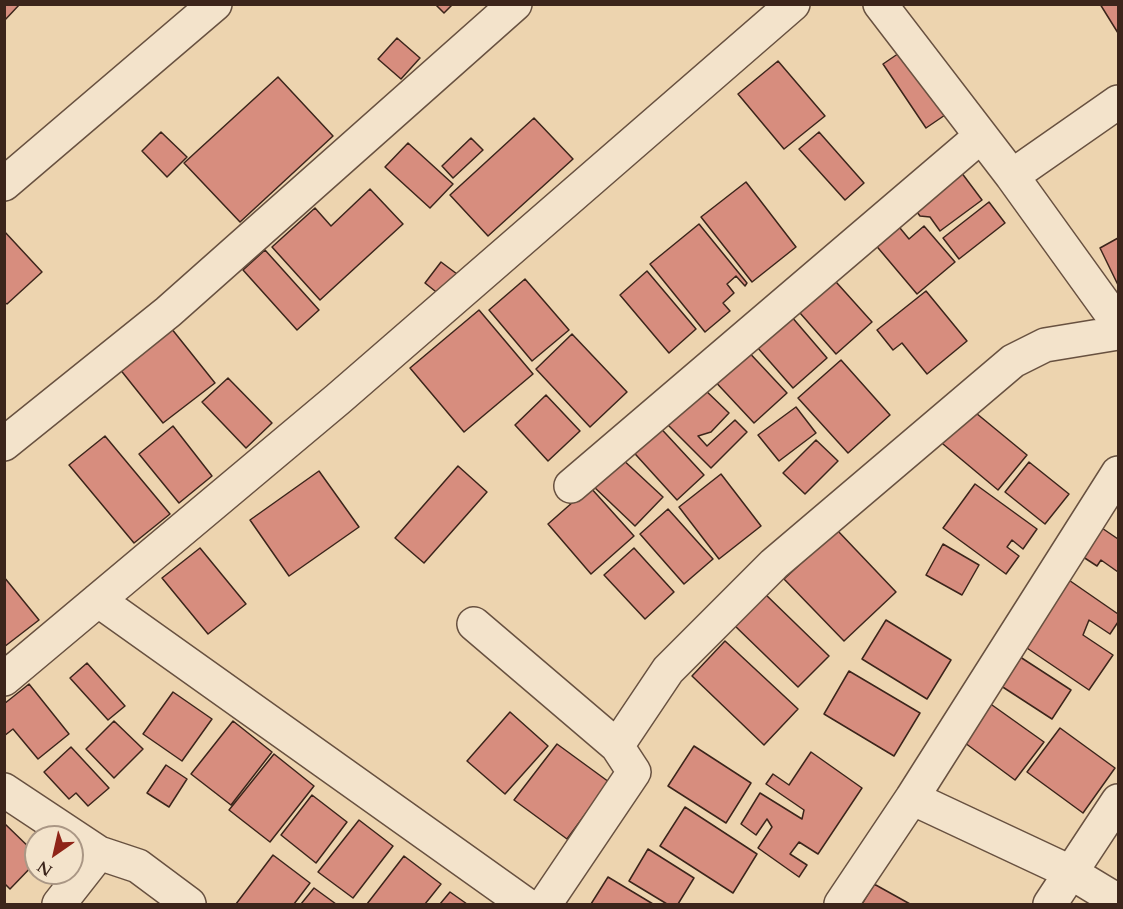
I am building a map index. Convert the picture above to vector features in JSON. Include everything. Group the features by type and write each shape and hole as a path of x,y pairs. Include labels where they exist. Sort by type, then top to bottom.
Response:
{"street":[{"path":"4,184 215,4"},
{"path":"4,444 168,312 515,4"},
{"path":"4,679 346,392 793,4"},
{"path":"880,4 1119,323"},
{"path":"1011,176 1119,102"},
{"path":"571,486 981,136"},
{"path":"617,746 668,670 774,564 1013,361 1045,345 1119,333"},
{"path":"840,904 912,798 1119,473"},
{"path":"99,600 525,904"},
{"path":"474,624 617,746 634,772 545,904"},
{"path":"4,790 99,854 138,866 189,904"},
{"path":"912,798 1070,872 1119,901"},
{"path":"1050,904 1119,801"},
{"path":"59,904 99,854"}],"building":[{"path":"4,4 20,4 4,21"},
{"path":"435,4 453,4 444,13"},
{"path":"1100,4 1118,4 1118,33"},
{"path":"397,38 420,58 401,79 378,59"},
{"path":"905,49 948,113 926,128 883,64"},
{"path":"778,61 825,116 784,149 738,94"},
{"path":"278,77 333,136 240,222 184,163"},
{"path":"534,118 573,159 488,236 450,195"},
{"path":"161,132 187,157 167,177 142,151"},
{"path":"819,132 864,183 845,200 799,149"},
{"path":"471,138 483,150 453,178 442,166"},
{"path":"408,143 453,184 430,208 385,167"},
{"path":"958,168 982,200 940,231 930,217 920,216 910,203"},
{"path":"746,182 796,247 752,282 701,217"},
{"path":"370,189 403,224 320,300 272,247 315,208 331,226"},
{"path":"989,202 1005,223 959,259 943,238"},
{"path":"891,217 909,239 924,226 955,262 917,294 868,236"},
{"path":"699,224 747,283 745,286 736,276 727,284 734,293 723,303 730,311 705,332 650,264"},
{"path":"4,231 42,272 7,304 4,302"},
{"path":"1118,238 1118,285 1100,248"},
{"path":"265,250 319,310 297,330 243,270"},
{"path":"441,262 457,274 440,295 425,283"},
{"path":"647,271 696,329 669,353 620,295"},
{"path":"828,273 872,322 836,354 793,305"},
{"path":"525,279 569,330 532,361 489,310"},
{"path":"926,291 967,341 927,374 902,343 893,350 877,330"},
{"path":"785,309 827,358 793,388 750,339"},
{"path":"479,310 533,374 464,432 410,368"},
{"path":"171,328 215,383 163,423 119,368"},
{"path":"572,334 627,392 590,427 536,369"},
{"path":"743,346 787,393 754,423 710,376"},
{"path":"841,360 890,415 848,453 798,398"},
{"path":"228,378 272,423 246,448 202,402"},
{"path":"702,387 729,413 711,432 698,436 707,446 735,420 747,432 711,468 666,423"},
{"path":"546,395 580,431 548,461 515,425"},
{"path":"965,404 1027,455 998,490 937,439"},
{"path":"796,407 816,433 779,461 758,435"},
{"path":"654,421 704,475 677,500 627,445"},
{"path":"173,426 212,476 179,503 139,454"},
{"path":"105,436 170,514 134,543 69,465"},
{"path":"816,440 838,461 805,494 783,473"},
{"path":"620,457 663,497 635,526 593,486"},
{"path":"1029,462 1069,494 1045,524 1005,492"},
{"path":"458,466 487,492 424,563 395,538"},
{"path":"319,471 359,527 289,576 250,520"},
{"path":"721,474 761,526 719,559 679,507"},
{"path":"975,484 1037,529 1023,549 1012,540 1007,547 1019,556 1006,574 943,528"},
{"path":"590,487 634,536 591,574 548,524"},
{"path":"668,509 713,559 684,584 640,534"},
{"path":"1096,524 1118,539 1118,572 1101,560 1097,566 1077,553"},
{"path":"837,530 896,592 844,641 784,579"},
{"path":"943,544 979,565 962,595 926,575"},
{"path":"200,548 246,604 208,634 162,578"},
{"path":"634,548 674,592 645,619 604,575"},
{"path":"1063,576 1118,614 1118,622 1110,634 1089,620 1083,635 1113,655 1089,690 1018,642"},
{"path":"4,577 39,620 4,647"},
{"path":"764,593 829,656 798,687 733,624"},
{"path":"886,620 951,660 927,699 862,659"},
{"path":"725,641 798,709 764,745 692,676"},
{"path":"1014,653 1071,690 1052,719 995,682"},
{"path":"87,663 125,706 108,720 70,678"},
{"path":"849,671 920,713 894,756 824,714"},
{"path":"29,684 69,734 38,759 13,729 4,736 4,704"},
{"path":"173,692 212,719 182,761 143,734"},
{"path":"985,700 1044,742 1015,780 957,737"},
{"path":"510,712 548,746 505,794 467,761"},
{"path":"114,721 143,749 114,778 86,749"},
{"path":"233,721 272,752 231,805 191,774"},
{"path":"1060,728 1115,768 1083,813 1027,772"},
{"path":"557,744 609,782 567,839 514,800"},
{"path":"694,746 751,783 726,823 668,786"},
{"path":"71,747 109,788 88,806 76,793 69,799 44,772"},
{"path":"811,752 862,788 818,854 799,842 790,854 807,865 799,877 758,848 772,827 767,819 756,835 741,824 760,793 802,819 804,810 766,784 773,774 789,785"},
{"path":"274,754 314,786 270,842 229,810"},
{"path":"166,765 187,779 169,807 147,793"},
{"path":"312,795 347,822 316,863 281,835"},
{"path":"685,807 757,854 733,893 660,846"},
{"path":"359,820 393,846 353,898 318,872"},
{"path":"4,823 24,842 24,874 10,889 4,883"},
{"path":"648,849 694,878 678,904 667,904 629,881"},
{"path":"273,855 310,883 294,904 236,904"},
{"path":"404,856 441,884 425,904 367,904"},
{"path":"608,877 653,904 591,904"},
{"path":"874,884 910,904 862,904"},
{"path":"314,888 336,904 301,904"},
{"path":"450,892 467,904 440,904"}]}
